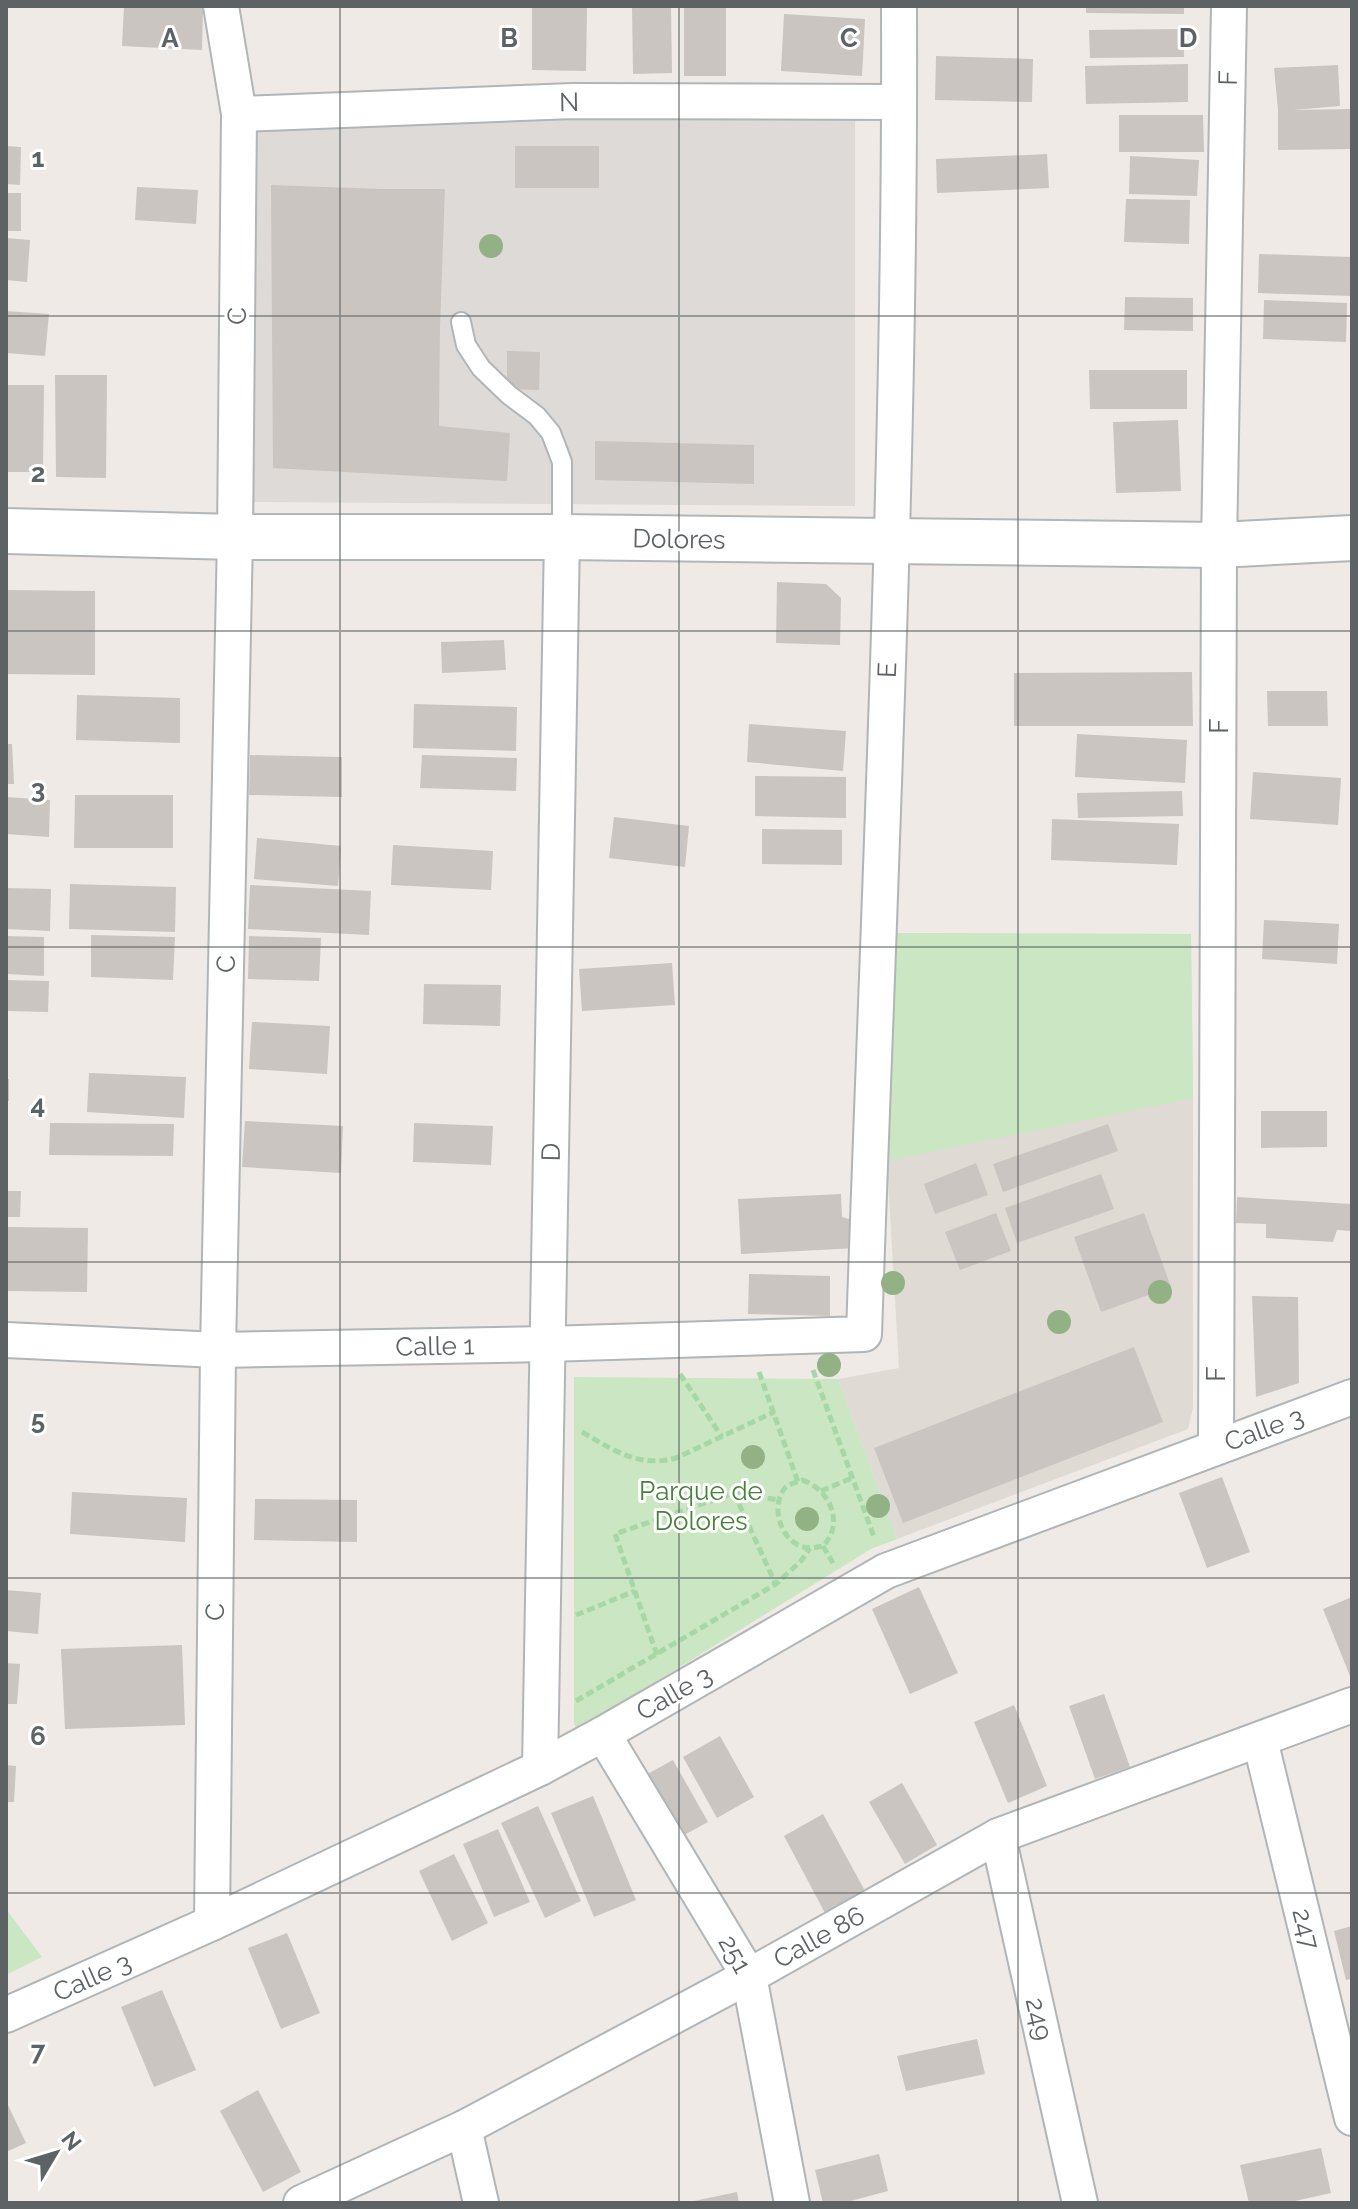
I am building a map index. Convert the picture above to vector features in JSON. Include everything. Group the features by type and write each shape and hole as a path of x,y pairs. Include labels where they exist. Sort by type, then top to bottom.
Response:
{"street":[{"name":"E","path":"864,1334 891,542 899,6"},
{"name":"F","path":"1216,1446 1219,545 1229,6"},
{"name":"C","path":"212,1923 218,1350 235,537 239,114 230,12"},
{"name":"N","path":"239,114 573,101 899,102"},
{"name":"Dolores","path":"6,531 235,537 562,537 1219,545 1352,538"},
{"name":"D","path":"540,1768 562,537"},
{"name":"Calle 1","path":"6,1340 218,1350 864,1334"},
{"name":"Calle 3","path":"6,2015 212,1923 540,1768 886,1571 1352,1397"},
{"name":"Calle 86","path":"301,2203 464,2128 749,1976 998,1836 1352,1705"},
{"name":"251","path":"603,1734 749,1976 792,2203"},
{"name":"247","path":"1260,1740 1352,2118"},
{"name":"249","path":"998,1836 1080,2203"},
{"path":"464,2128 481,2203"}],"lane":[{"path":"461,322 466,345 481,368 537,416 551,433 562,462 562,537"}],"path":[{"path":"800,1335 886,1571"},
{"path":"747,1337 798,1482"},
{"path":"656,1341 722,1437"},
{"path":"546,1412 616,1452 643,1461 660,1462 676,1458 774,1412"},
{"path":"821,1491 852,1478"},
{"path":"802,1480 821,1491 832,1508 832,1533 823,1546 799,1546 781,1525 779,1500 786,1487 802,1480"},
{"path":"657,1655 615,1534 734,1493 779,1500"},
{"path":"734,1493 794,1624"},
{"path":"540,1722 776,1584 810,1548"},
{"path":"542,1629 635,1591"}],"shaded area":[{"path":"251,108 855,112 855,506 248,502"},
{"path":"895,933 1191,934 1193,1098 1193,1408 1188,1429 897,1539 838,1379 899,1368 887,1161"}],"green space":[{"path":"895,933 1191,934 1193,1098 887,1161"},
{"name":"Parque de Dolores","path":"574,1377 838,1379 897,1539 871,1549 578,1730 574,1724"},
{"path":"6,1909 42,1957 6,1975"}],"building":[{"path":"124,6 203,8 202,50 122,46"},
{"path":"532,6 587,6 586,71 532,70"},
{"path":"632,6 671,6 672,73 633,74"},
{"path":"684,6 726,6 726,76 684,76"},
{"path":"1086,6 1184,6 1184,14 1086,13"},
{"path":"784,14 865,19 862,76 781,71"},
{"path":"1183,29 1184,57 1090,58 1089,30"},
{"path":"936,56 1033,59 1032,102 935,100"},
{"path":"1188,64 1188,102 1086,104 1085,66"},
{"path":"1338,65 1340,106 1293,110 1352,109 1352,149 1278,150 1274,68"},
{"path":"1119,115 1203,115 1204,152 1119,152"},
{"path":"6,146 21,147 20,185 6,184"},
{"path":"515,146 599,146 599,188 515,188"},
{"path":"1047,154 1049,188 937,193 936,159"},
{"path":"1130,156 1199,160 1197,196 1129,194"},
{"path":"271,185 445,189 439,426 510,433 507,481 273,468"},
{"path":"137,187 198,190 196,224 135,220"},
{"path":"6,193 21,193 21,231 6,231"},
{"path":"1126,199 1190,200 1189,244 1124,242"},
{"path":"6,238 30,240 27,282 6,280"},
{"path":"1259,254 1352,257 1352,296 1258,293"},
{"path":"1125,297 1193,298 1193,331 1124,330"},
{"path":"1264,300 1347,303 1346,342 1263,339"},
{"path":"6,311 49,314 45,356 6,353"},
{"path":"507,351 540,352 539,390 507,389"},
{"path":"1089,370 1187,370 1187,409 1090,409"},
{"path":"55,375 107,375 106,478 56,477"},
{"path":"6,385 44,385 43,472 6,472"},
{"path":"1178,420 1181,491 1116,493 1113,422"},
{"path":"595,441 754,445 754,484 595,480"},
{"path":"777,582 826,584 841,598 840,645 776,643"},
{"path":"6,590 95,591 95,675 6,674"},
{"path":"504,640 506,670 442,673 441,642"},
{"path":"1192,672 1193,726 1014,726 1014,673"},
{"path":"1267,691 1327,691 1328,726 1268,726"},
{"path":"77,695 180,698 180,743 76,740"},
{"path":"414,704 517,707 516,751 413,748"},
{"path":"749,724 846,731 843,771 747,762"},
{"path":"1077,734 1187,740 1185,783 1075,777"},
{"path":"6,744 12,744 14,784 6,784"},
{"path":"250,755 342,757 342,797 249,795"},
{"path":"422,755 517,758 516,791 420,788"},
{"path":"1253,772 1341,778 1338,825 1250,819"},
{"path":"755,776 846,777 846,818 755,816"},
{"path":"1182,791 1183,816 1078,818 1077,793"},
{"path":"75,795 173,795 173,848 74,848"},
{"path":"6,797 50,800 49,837 6,834"},
{"path":"614,817 689,826 685,867 609,858"},
{"path":"1052,819 1179,824 1177,865 1051,860"},
{"path":"762,829 842,830 842,865 762,864"},
{"path":"257,838 341,846 338,886 254,879"},
{"path":"393,845 493,851 491,890 391,885"},
{"path":"70,884 176,887 175,932 69,929"},
{"path":"250,885 371,891 369,935 248,929"},
{"path":"6,888 51,889 50,931 6,929"},
{"path":"1264,920 1339,924 1337,964 1262,959"},
{"path":"91,935 175,937 173,980 91,977"},
{"path":"6,936 44,937 44,976 6,974"},
{"path":"249,936 321,938 319,981 248,979"},
{"path":"672,963 675,1005 582,1011 579,969"},
{"path":"6,980 49,981 48,1012 6,1011"},
{"path":"424,984 501,985 500,1026 423,1024"},
{"path":"252,1022 330,1026 327,1074 249,1069"},
{"path":"89,1073 186,1077 184,1118 87,1112"},
{"path":"6,1079 9,1079 9,1101 6,1101"},
{"path":"1261,1111 1327,1111 1327,1147 1261,1148"},
{"path":"245,1121 343,1126 341,1173 242,1167"},
{"path":"50,1123 174,1124 173,1156 49,1155"},
{"path":"414,1123 493,1126 491,1165 413,1162"},
{"path":"1108,1124 1118,1151 1003,1192 993,1164"},
{"path":"976,1163 988,1195 935,1214 924,1184"},
{"path":"1101,1174 1114,1209 1017,1243 1005,1208"},
{"path":"6,1191 21,1191 20,1217 6,1217"},
{"path":"841,1194 842,1217 856,1221 857,1248 741,1254 738,1199"},
{"path":"1237,1197 1351,1204 1350,1231 1337,1230 1333,1242 1266,1238 1266,1224 1236,1223"},
{"path":"996,1213 1011,1251 960,1270 945,1232"},
{"path":"1144,1213 1171,1287 1101,1312 1074,1237"},
{"path":"6,1227 88,1228 87,1292 6,1291"},
{"path":"749,1274 830,1276 830,1316 748,1314"},
{"path":"1252,1296 1298,1297 1299,1383 1256,1397"},
{"path":"1134,1347 1163,1422 903,1523 874,1448"},
{"path":"1222,1477 1250,1552 1207,1568 1179,1493"},
{"path":"72,1492 187,1498 185,1542 70,1534"},
{"path":"255,1499 357,1500 357,1542 254,1540"},
{"path":"919,1587 958,1673 910,1694 872,1609"},
{"path":"6,1590 41,1593 38,1634 6,1631"},
{"path":"1352,1597 1352,1681 1323,1609"},
{"path":"182,1645 185,1725 65,1729 61,1649"},
{"path":"6,1663 20,1664 17,1704 6,1704"},
{"path":"1104,1694 1130,1767 1095,1779 1069,1706"},
{"path":"1014,1705 1047,1786 1008,1803 974,1722"},
{"path":"720,1736 754,1797 717,1818 683,1757"},
{"path":"673,1760 708,1822 677,1839 642,1777"},
{"path":"6,1765 16,1766 14,1802 6,1802"},
{"path":"902,1783 937,1845 905,1864 869,1802"},
{"path":"593,1796 636,1900 594,1917 551,1813"},
{"path":"538,1806 581,1901 545,1918 501,1823"},
{"path":"823,1814 865,1891 825,1913 784,1836"},
{"path":"498,1829 530,1902 494,1917 463,1844"},
{"path":"454,1854 488,1923 452,1941 419,1871"},
{"path":"1352,1926 1352,1979 1346,1980 1334,1931"},
{"path":"287,1933 320,2013 281,2029 248,1948"},
{"path":"162,1990 196,2070 154,2087 121,2007"},
{"path":"977,2039 985,2074 906,2091 897,2056"},
{"path":"258,2090 301,2172 263,2192 220,2111"},
{"path":"6,2101 26,2143 6,2152"},
{"path":"1321,2148 1331,2193 1286,2203 1249,2203 1240,2165"},
{"path":"879,2154 888,2191 843,2203 823,2203 815,2170"},
{"path":"737,2192 739,2203 689,2203 689,2202"}]}
